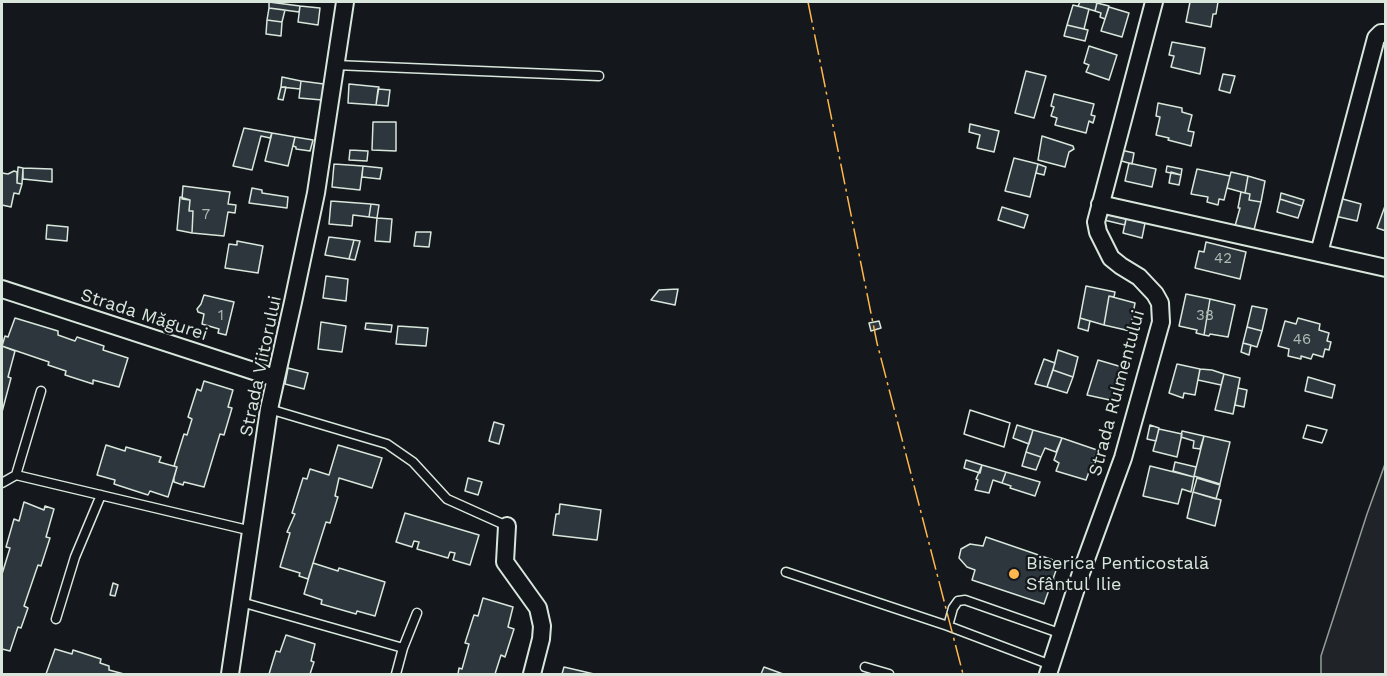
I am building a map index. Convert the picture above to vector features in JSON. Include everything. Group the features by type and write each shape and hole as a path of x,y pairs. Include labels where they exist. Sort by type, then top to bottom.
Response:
{"street":[{"name":"Strada Viitorului","path":"230,675 269,409 316,192 345,2"},
{"name":"Strada Rulmentului","path":"1050,670 1081,573 1123,458 1161,322 1160,303 1155,294 1139,277 1111,258 1098,232 1096,222 1154,2"},
{"path":"1319,253 1376,38 1386,33"},
{"path":"1100,204 1386,268"},
{"name":"Strada Măgurei","path":"2,289 275,378"},
{"path":"507,526 505,562 538,609 542,626 542,639 532,675"}],"lane":[{"path":"335,65 598,76"},
{"path":"16,475 41,391"},
{"path":"269,409 387,444 413,462 447,499 507,526"},
{"path":"2,483 16,475 252,532"},
{"path":"56,619 75,557 101,495"},
{"path":"786,572 948,626 1050,670"},
{"path":"948,626 953,608 958,601 966,600 1062,634"},
{"path":"241,602 403,648"},
{"path":"396,675 403,648 417,613"},
{"path":"865,667 889,675"}],"shaded area":[{"path":"1385,464 1385,674 1321,674 1321,656"}],"building":[{"path":"269,2 300,6 299,12 269,8"},
{"path":"1080,2 1097,3 1095,11 1078,6"},
{"path":"1190,2 1218,2 1211,27 1186,22"},
{"path":"1097,3 1109,6 1105,19 1100,17 1101,13 1095,11"},
{"path":"1073,5 1089,9 1084,29 1067,25"},
{"path":"300,6 320,8 318,25 298,22"},
{"path":"1109,7 1129,13 1122,37 1101,31"},
{"path":"269,8 285,10 282,22 267,20"},
{"path":"267,20 282,22 281,36 266,34"},
{"path":"1067,25 1088,30 1085,41 1064,36"},
{"path":"1172,42 1205,48 1200,74 1171,67 1174,56 1169,55"},
{"path":"1089,46 1117,55 1109,80 1086,72 1089,65 1084,63"},
{"path":"1026,71 1046,76 1034,118 1015,113"},
{"path":"1223,74 1235,76 1230,93 1219,90"},
{"path":"282,77 301,81 300,89 281,87"},
{"path":"301,81 324,84 322,100 299,98"},
{"path":"349,84 379,87 376,105 348,103"},
{"path":"281,87 286,87 283,100 278,99"},
{"path":"378,89 390,90 388,106 376,105"},
{"path":"1054,94 1094,104 1091,115 1095,116 1093,123 1089,121 1086,133 1055,125 1057,118 1051,116"},
{"path":"1158,103 1182,108 1182,112 1192,115 1188,131 1194,132 1191,146 1156,135 1160,117 1156,116"},
{"path":"373,122 396,122 396,151 372,150"},
{"path":"970,124 999,131 994,152 977,148 980,135 969,132"},
{"path":"244,128 272,133 270,138 261,136 252,170 233,166"},
{"path":"272,133 295,137 288,166 265,161"},
{"path":"1042,136 1073,146 1074,149 1069,152 1065,167 1038,160"},
{"path":"295,137 313,140 310,151 296,149 293,146"},
{"path":"350,150 368,151 367,161 349,160"},
{"path":"1121,150 1134,153 1132,164 1118,160"},
{"path":"1014,158 1038,164 1030,197 1005,191"},
{"path":"1129,163 1156,169 1152,187 1125,181"},
{"path":"334,164 363,166 360,190 332,187"},
{"path":"1038,164 1046,167 1044,175 1036,173"},
{"path":"363,166 382,168 380,179 362,177"},
{"path":"1167,166 1182,169 1181,175 1166,172"},
{"path":"18,167 23,168 22,184 17,183"},
{"path":"23,168 52,169 52,182 23,179"},
{"path":"1197,169 1230,176 1224,200 1219,199 1218,205 1207,202 1208,197 1191,194"},
{"path":"17,172 17,183 22,184 19,194 14,193 11,207 2,205 2,173 8,174"},
{"path":"1171,172 1181,175 1179,185 1169,183"},
{"path":"1231,172 1248,176 1245,193 1227,188"},
{"path":"1248,176 1265,181 1261,202 1249,200 1250,194 1245,193"},
{"path":"183,186 230,192 228,204 236,205 235,213 228,212 224,236 192,233 193,211 189,211 190,200 182,199"},
{"path":"252,188 262,190 262,193 288,197 287,208 249,203"},
{"path":"1241,192 1250,194 1249,200 1261,202 1254,230 1235,226"},
{"path":"1281,193 1304,200 1302,206 1280,199"},
{"path":"180,197 190,200 189,211 193,211 192,233 177,230"},
{"path":"1339,198 1361,204 1357,221 1335,216"},
{"path":"1280,199 1302,206 1298,218 1277,212"},
{"path":"331,201 371,204 369,217 353,215 352,226 329,224"},
{"path":"371,204 379,205 377,218 369,217"},
{"path":"1386,206 1386,231 1377,228"},
{"path":"1002,207 1028,215 1024,228 998,220"},
{"path":"1105,214 1126,219 1125,225 1104,220"},
{"path":"377,218 392,219 390,242 375,241"},
{"path":"1126,219 1145,223 1142,238 1123,233"},
{"path":"47,225 68,227 67,241 46,239"},
{"path":"416,232 431,232 429,247 414,246"},
{"path":"329,237 354,240 349,259 325,255"},
{"path":"354,240 360,241 355,260 349,259"},
{"path":"237,241 263,246 258,273 225,268 229,244 237,245"},
{"path":"1206,242 1246,252 1240,279 1195,268 1199,251 1204,252"},
{"path":"326,276 348,279 346,301 323,298"},
{"path":"1086,286 1115,292 1114,297 1109,296 1104,325 1080,318"},
{"path":"678,289 675,305 651,300 659,290"},
{"path":"1186,294 1210,299 1204,335 1196,333 1197,330 1179,326"},
{"path":"204,295 234,302 226,335 218,333 219,329 202,324 204,314 198,312 197,309"},
{"path":"1109,296 1135,303 1130,331 1104,325"},
{"path":"1210,299 1235,305 1228,337 1204,335"},
{"path":"1252,306 1267,309 1262,331 1247,327"},
{"path":"15,318 58,331 58,335 75,341 77,337 104,346 103,350 128,358 119,387 93,380 93,384 65,375 66,371 48,365 49,362 2,346"},
{"path":"1080,318 1090,321 1088,331 1078,328"},
{"path":"1298,318 1320,324 1319,330 1329,333 1327,341 1331,342 1329,350 1325,349 1323,357 1313,354 1311,359 1288,356 1289,349 1278,346 1285,321 1296,324"},
{"path":"879,321 881,328 871,331 869,323"},
{"path":"321,322 346,326 342,352 318,349"},
{"path":"366,323 392,325 391,332 365,329"},
{"path":"398,326 428,328 426,346 396,344"},
{"path":"1247,327 1262,331 1257,347 1243,343"},
{"path":"1243,343 1251,345 1249,355 1241,352"},
{"path":"2,346 15,351 2,412"},
{"path":"1058,350 1078,357 1073,377 1053,370"},
{"path":"1044,359 1055,363 1047,387 1035,384"},
{"path":"1098,360 1122,367 1120,377 1125,379 1119,402 1087,395"},
{"path":"1177,364 1200,369 1195,395 1184,393 1183,398 1169,393"},
{"path":"288,368 308,373 304,389 285,384"},
{"path":"1200,369 1224,374 1221,385 1198,380"},
{"path":"1053,370 1073,377 1067,393 1047,387"},
{"path":"1224,374 1240,378 1233,414 1215,410"},
{"path":"1308,377 1335,385 1332,398 1305,391"},
{"path":"204,381 233,390 228,407 232,408 224,435 220,434 204,487 184,482 183,485 174,482 177,467 174,466 184,434 187,435 192,419 188,417 197,389 201,391"},
{"path":"1238,388 1247,390 1244,407 1235,405"},
{"path":"970,410 1010,423 1004,447 964,434"},
{"path":"970,410 1010,423 1004,447 964,434"},
{"path":"494,422 504,425 499,444 489,441"},
{"path":"1017,425 1033,430 1029,444 1013,438"},
{"path":"1150,425 1159,428 1156,441 1147,439"},
{"path":"1307,425 1327,430 1322,443 1303,438"},
{"path":"1307,425 1327,430 1322,443 1303,438"},
{"path":"1159,429 1182,434 1177,457 1153,451"},
{"path":"1033,430 1062,438 1056,452 1045,448 1041,457 1026,452"},
{"path":"1182,431 1204,436 1200,449 1193,448 1194,441 1181,437"},
{"path":"1204,436 1230,442 1220,484 1194,476"},
{"path":"1062,438 1097,450 1086,480 1056,471 1059,463 1054,460"},
{"path":"106,445 125,451 126,447 161,457 159,462 177,467 168,497 150,491 148,495 114,484 115,480 97,475"},
{"path":"338,445 382,458 372,488 339,478 335,496 338,497 330,523 326,522 308,579 299,576 300,573 280,567 290,533 287,532 295,514 292,513 303,478 307,479 310,469 329,475"},
{"path":"1026,452 1041,457 1036,470 1022,466"},
{"path":"966,460 982,465 980,473 964,468"},
{"path":"1175,462 1196,467 1194,477 1173,471"},
{"path":"982,465 1006,472 1002,483 993,480 989,493 975,490 978,480 976,479"},
{"path":"1150,466 1194,477 1191,492 1182,489 1178,504 1143,496"},
{"path":"1006,472 1040,482 1035,496 1002,483"},
{"path":"468,478 482,482 478,495 465,491"},
{"path":"1197,478 1220,485 1216,499 1193,492"},
{"path":"1193,492 1221,500 1215,526 1187,518"},
{"path":"24,502 44,510 45,506 54,509 46,537 50,538 24,606 28,608 21,628 18,627 10,651 2,649 2,574 10,548 6,547 14,519 19,521"},
{"path":"560,504 601,510 597,540 553,535"},
{"path":"405,513 479,535 470,565 453,560 455,553 450,552 448,558 417,549 419,542 414,541 412,547 396,542"},
{"name":"Biserica Penticostală Sfântul Ilie","path":"986,537 1059,562 1053,579 1062,582 1063,590 1050,587 1044,604 972,580 975,570 967,567 959,558 961,549 970,544 983,546"},
{"path":"313,563 385,582 375,616 357,611 356,614 321,604 322,600 304,594"},
{"path":"113,583 118,585 115,596 110,595"},
{"path":"483,598 513,607 508,627 514,629 505,657 501,655 495,674 458,674 459,668 462,669 469,644 465,643 474,615 478,616"},
{"path":"286,635 315,644 311,661 314,662 310,674 269,674 276,651 280,652"},
{"path":"55,649 72,654 73,650 101,659 100,663 109,666 109,670 124,674 46,674"},
{"path":"564,667 594,674 562,674"},
{"path":"764,667 783,674 761,674"}],"power":[{"path":"808,2 877,343 963,674"}],"place":[{"name":"Biserica Penticostală Sfântul Ilie","path":"1014,574"}]}
